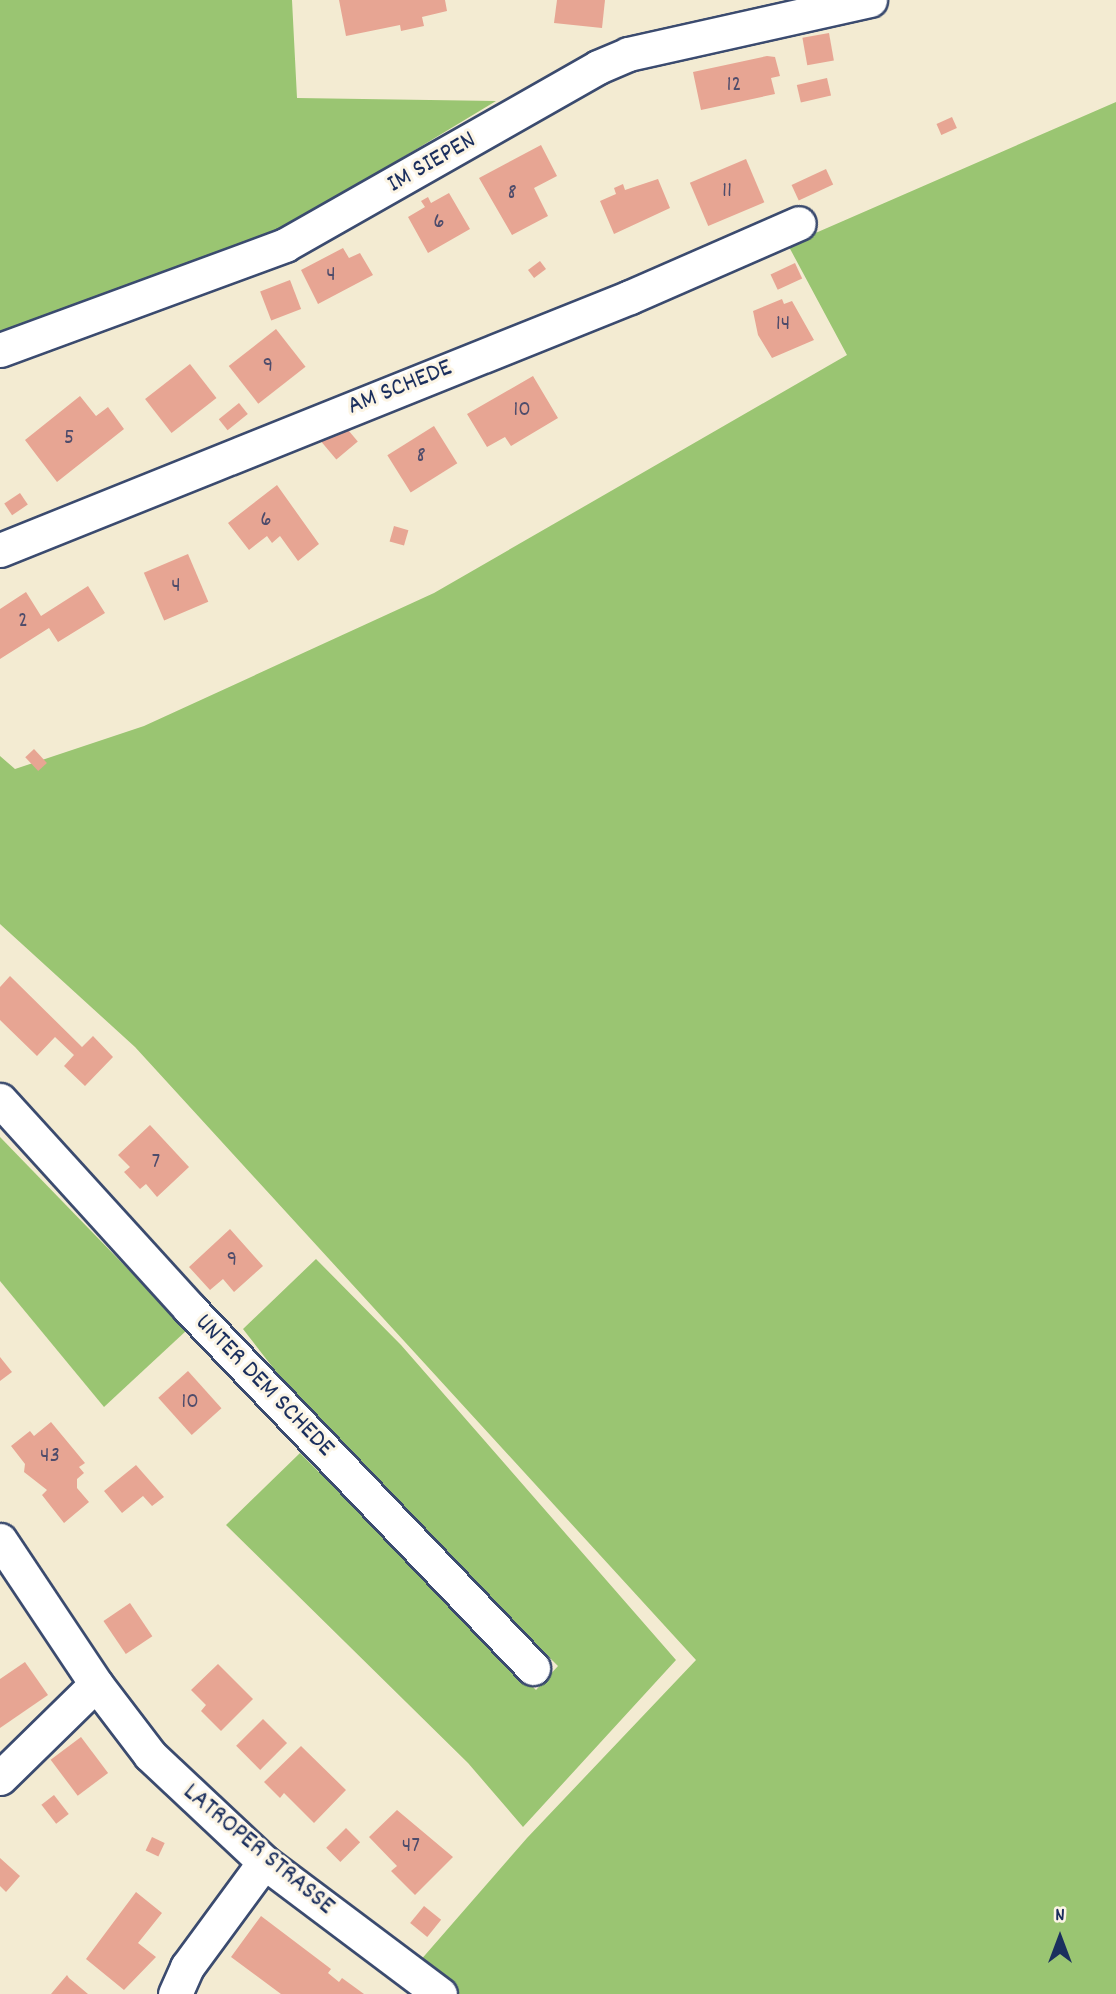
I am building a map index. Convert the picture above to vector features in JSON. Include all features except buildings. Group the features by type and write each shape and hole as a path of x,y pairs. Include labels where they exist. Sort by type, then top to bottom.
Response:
{"street":[{"name":"IM SIEPEN","path":"0,351 285,245 598,66 628,54 870,0"},
{"name":"AM SCHEDE","path":"0,551 630,297 799,223"},
{"name":"UNTER DEM SCHEDE","path":"0,1100 190,1308 533,1668"},
{"name":"LATROPER STRASSE","path":"0,1540 96,1684 150,1755 264,1862 440,1994"},
{"path":"0,1778 96,1684"},
{"path":"175,1994 187,1967 264,1862"}],"green space":[{"path":"0,0 292,0 297,98 496,101 248,251 0,336"},
{"path":"1116,102 1116,1994 459,1994 419,1962 527,1838 696,1660 135,1047 0,924 0,756 15,769 144,726 434,593 847,355 788,245"},
{"path":"0,1137 187,1330 104,1407 0,1281"},
{"path":"316,1259 401,1345 676,1660 523,1827 468,1763 226,1525 300,1453 536,1690 558,1666 323,1432 243,1329"}]}
